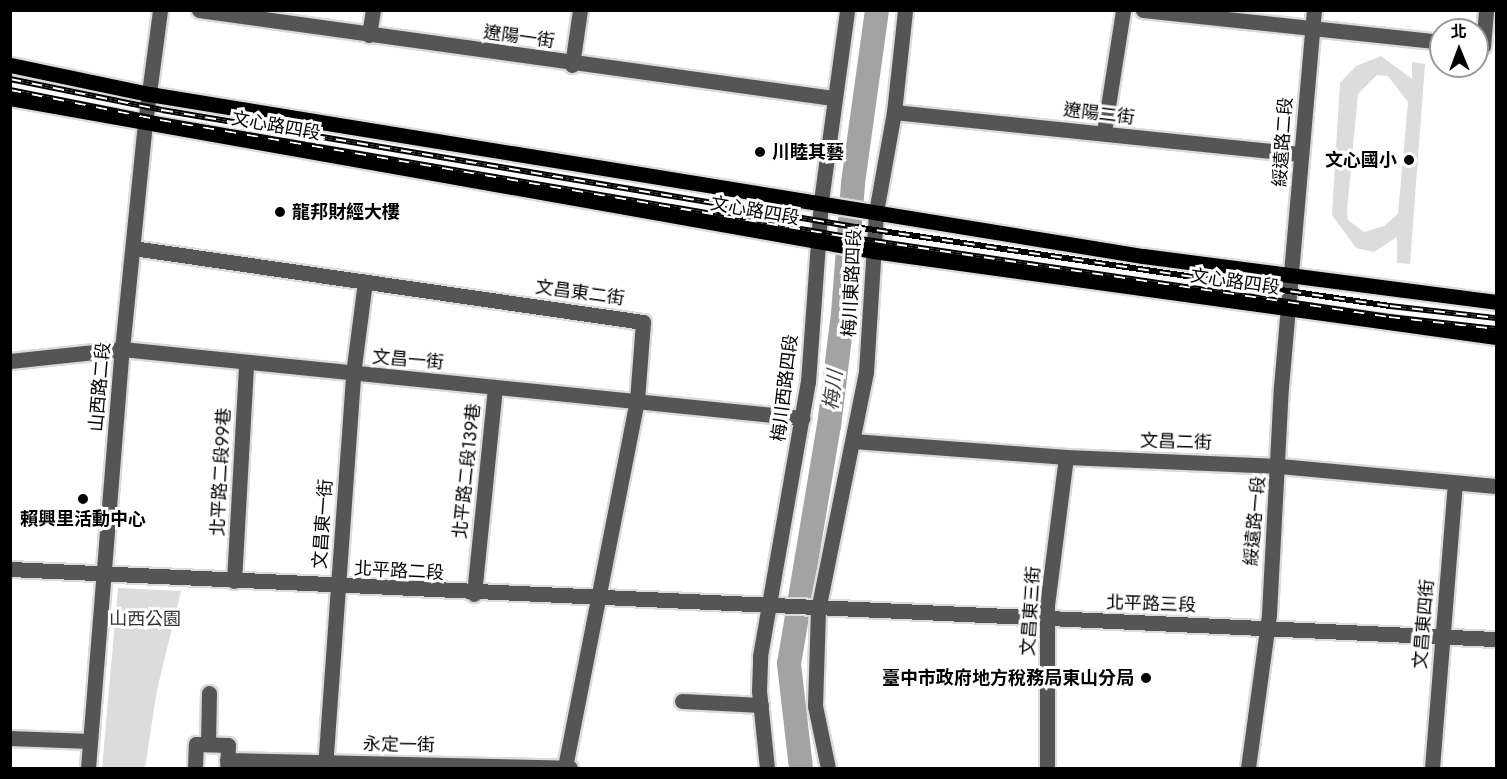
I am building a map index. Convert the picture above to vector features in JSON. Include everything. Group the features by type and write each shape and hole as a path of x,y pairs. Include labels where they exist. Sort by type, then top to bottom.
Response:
{"main road":[{"name":"文心路四段","path":"10,65 149,94 821,201 876,212 1292,276 1497,302"},
{"name":"文心路四段","path":"10,98 818,242 1497,337"}],"street":[{"name":"山西路二段","path":"88,768 122,349 145,123 160,10"},
{"name":"遼陽一街","path":"199,10 573,64 833,98"},
{"path":"369,35 373,10"},
{"path":"573,64 580,10"},
{"name":"梅川西路四段","path":"767,768 760,705 760,656 766,608 803,418 821,201 833,98 847,10"},
{"name":"梅川東路四段","path":"828,768 815,706 812,609 853,441 866,372 876,212 894,112 905,10"},
{"path":"1104,132 1123,10"},
{"path":"1143,10 1429,41"},
{"name":"綏遠路二段","path":"1292,276 1300,154 1314,10"},
{"name":"遼陽二街","path":"894,112 1104,132 1154,141 1300,154"},
{"name":"文昌東二街","path":"133,248 643,322 637,400 565,768"},
{"name":"綏遠路一段","path":"1248,768 1268,627 1270,544 1279,466 1281,387 1292,276"},
{"name":"文昌東一街","path":"325,766 353,374 365,282"},
{"name":"文昌一街","path":"10,362 122,349 246,364 637,400 803,418"},
{"name":"北平路二段99巷","path":"234,581 246,364"},
{"name":"北平路二段139巷","path":"474,594 495,387"},
{"name":"文昌二街","path":"853,441 1066,457 1279,466 1497,486"},
{"name":"文昌東三街","path":"1047,768 1047,620 1066,457"},
{"name":"文昌東四街","path":"1432,768 1455,483"},
{"name":"北平路二段","path":"10,569 474,594 812,609"},
{"name":"北平路三段","path":"812,609 1268,627 1443,638 1497,639"},
{"path":"195,768 196,744 208,744 208,693"},
{"path":"682,701 760,705"},
{"path":"10,738 89,741"},
{"name":"永定一街","path":"208,744 228,745 227,764 570,768"}],"green space":[{"path":"1381,56 1412,79 1412,62 1425,64 1410,264 1397,263 1397,237 1374,252 1356,248 1332,215 1340,83 1356,66","holes":["1377,75 1388,76 1408,102 1398,214 1384,226 1364,232 1348,220 1347,211 1358,94"]},
{"name":"山西公園","path":"118,588 181,591 157,690 145,768 102,768"}],"waterway":[{"name":"梅川","path":"801,768 789,664 829,426 843,314 853,183 877,10"}],"railway":[{"path":"10,79 162,110 855,227 1390,306 1496,318"},
{"path":"10,90 160,120 853,238 1389,317 1496,329"}],"place":[{"name":"川睦其藝","path":"760,152"},
{"name":"文心國小","path":"1409,160"},
{"name":"龍邦財經大樓","path":"280,212"},
{"name":"賴興里活動中心","path":"83,499"},
{"name":"臺中市政府地方稅務局東山分局","path":"1146,678"}]}
